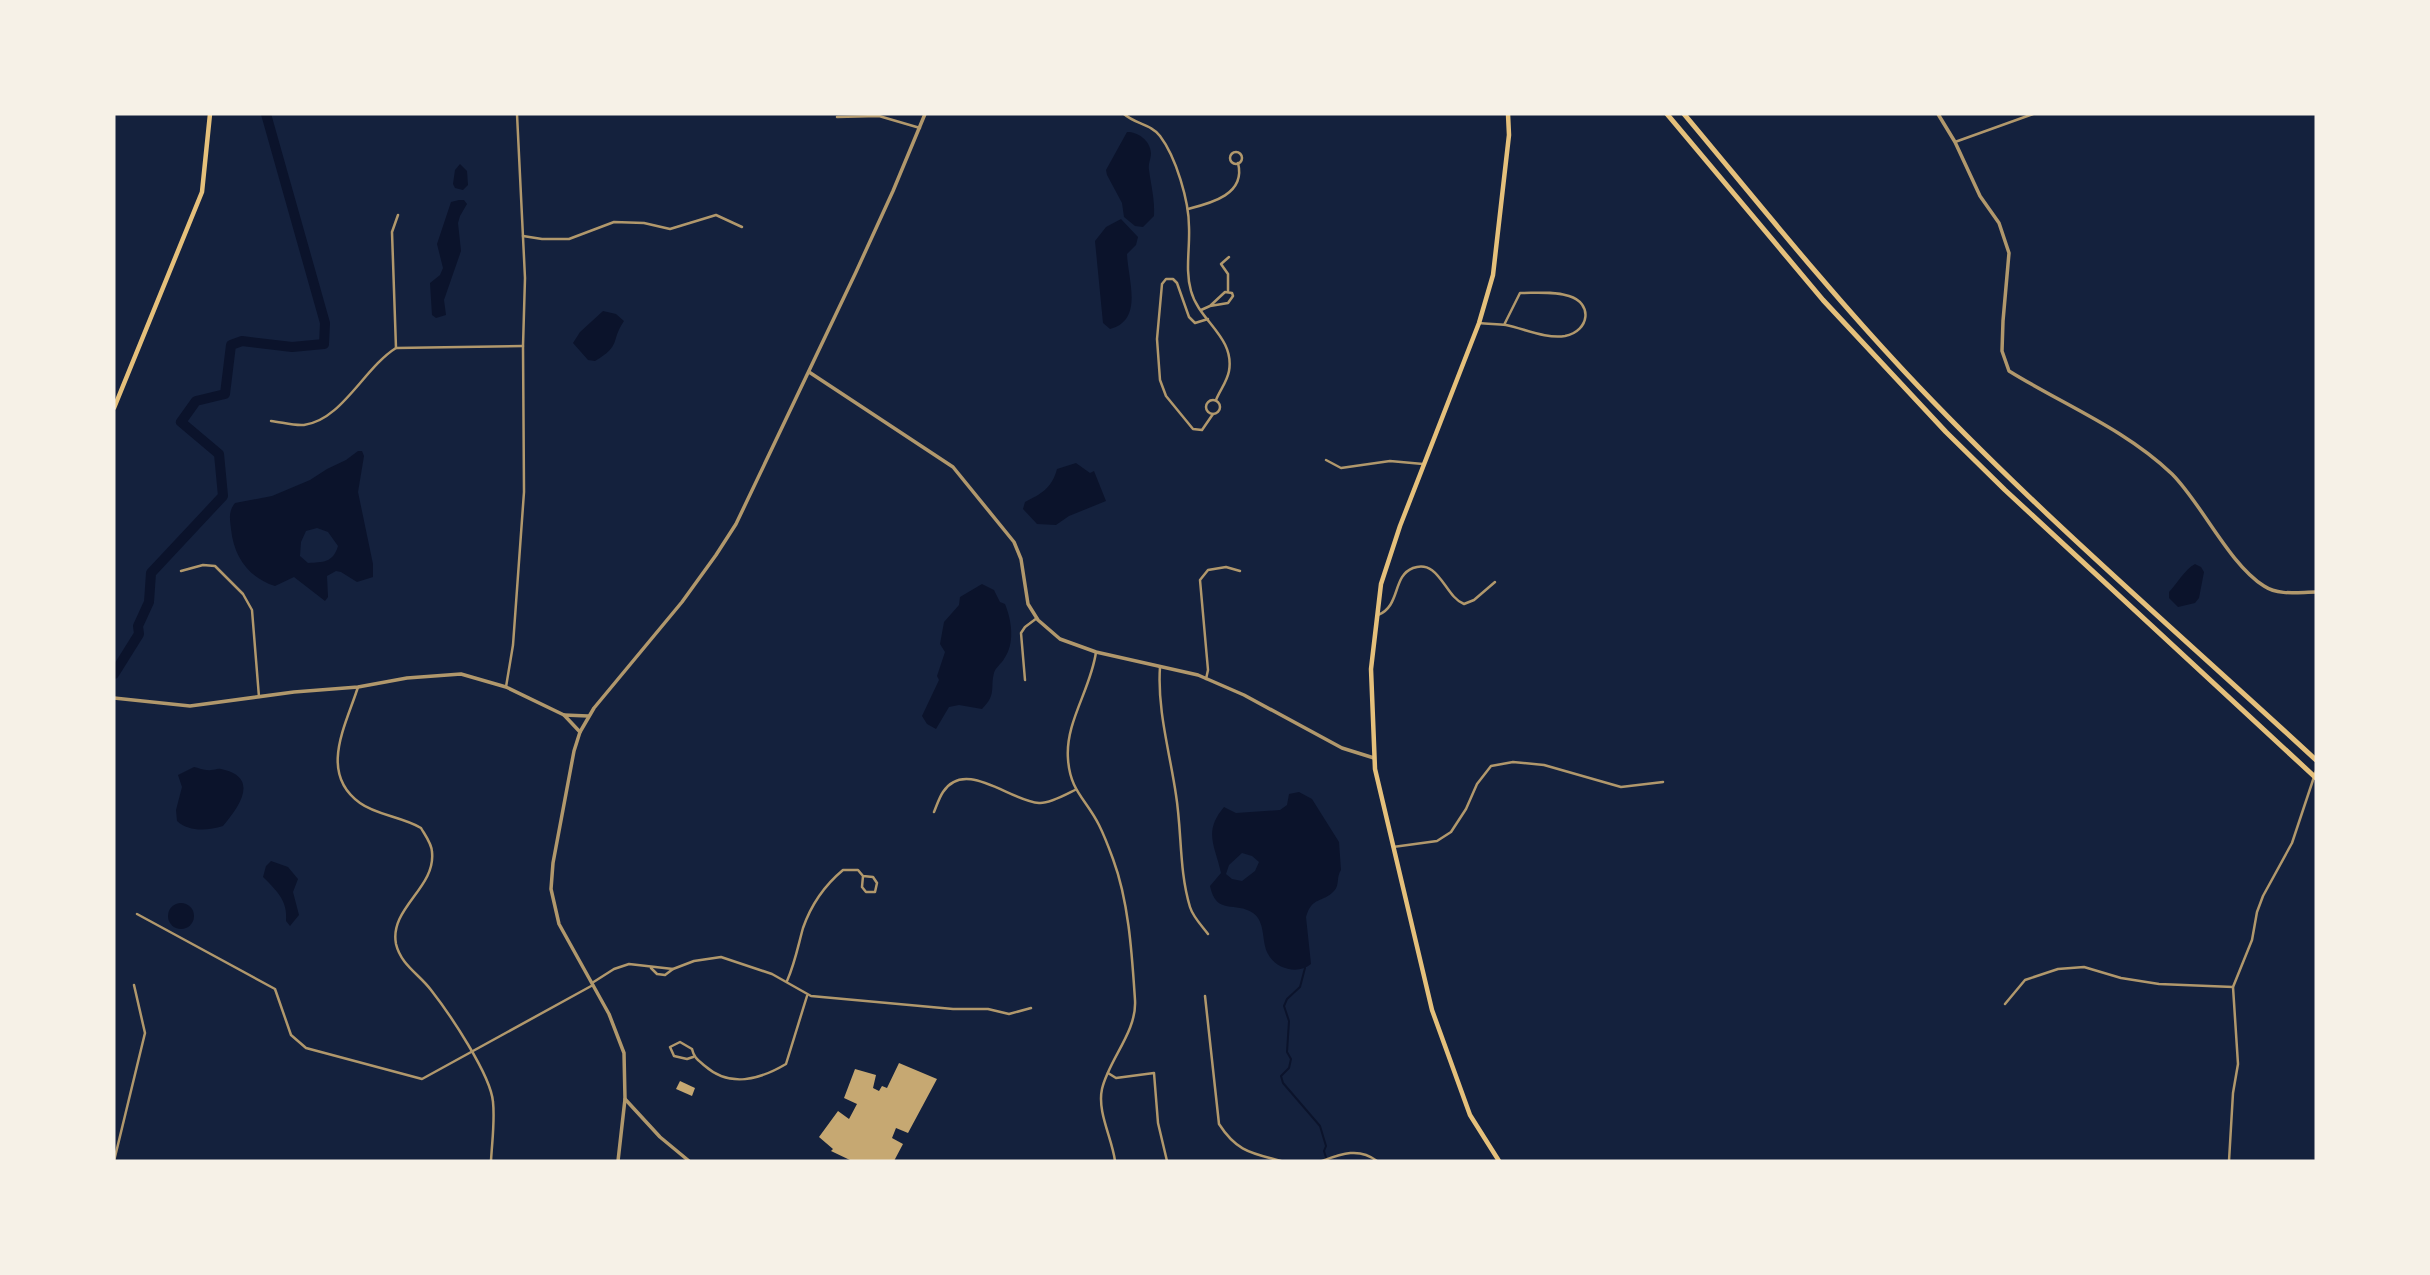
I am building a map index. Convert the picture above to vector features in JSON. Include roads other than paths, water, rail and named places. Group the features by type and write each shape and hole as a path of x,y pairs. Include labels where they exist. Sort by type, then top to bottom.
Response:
{"highway":[{"path":"1667,114 1823,300 1946,432 2316,778"},
{"path":"1686,114 1833,292 1954,422 2013,481 2314,758"}],"main road":[{"path":"114,408 202,192 210,114"},
{"path":"1499,1161 1470,1115 1439,1033 1392,848 1374,758 1371,669 1375,616 1384,573 1479,323 1493,275 1509,135 1508,114"}],"street":[{"path":"506,688 513,645 524,492 525,278 517,114"},
{"path":"618,1161 626,1069 621,1043 593,984 559,924 551,889 553,863 573,751 588,716 602,696 682,601 728,538 748,502 893,191 925,114"},
{"path":"1124,114 1159,134 1167,146 1176,170 1188,209 1188,276 1195,302 1225,343 1230,356 1229,369 1216,400"},
{"path":"1938,114 1955,142 1980,197 1999,223 2009,253 2002,351 2009,371 2051,397 2109,425 2173,475 2243,566 2262,585 2277,593 2316,592"},
{"path":"1955,142 2033,114"},
{"path":"837,117 878,116 920,128"},
{"path":"1188,209 1209,204 1238,185 1238,163"},
{"path":"396,348 392,232 398,215"},
{"path":"523,236 569,239 614,222 645,223 670,229 716,215 742,227"},
{"path":"1210,306 1218,306 1231,300 1233,296 1228,291 1228,274 1221,264 1229,257"},
{"path":"1208,319 1195,323 1189,317 1177,283 1173,279 1166,279 1162,284 1157,339 1161,388 1193,429 1202,430 1220,409 1216,400"},
{"path":"1201,310 1228,291"},
{"path":"1479,323 1564,336 1578,331 1584,325 1586,316 1584,307 1570,296 1520,293 1504,325"},
{"path":"271,421 303,425 328,418 382,357 396,348 523,346"},
{"path":"809,372 953,467 1014,542 1021,559 1028,604 1037,618 1060,639 1096,652 1206,679 1254,700 1342,748 1374,758"},
{"path":"1213,414 1207,411 1206,406 1209,401 1216,400"},
{"path":"1326,460 1340,468 1390,461 1426,464"},
{"path":"181,571 203,565 215,566 249,602 252,610 259,697"},
{"path":"1375,616 1387,612 1403,577 1410,569 1418,566 1437,573 1452,597 1464,604 1474,600 1494,582"},
{"path":"1206,679 1208,670 1200,580 1208,570 1226,567 1240,571"},
{"path":"1025,680 1021,633 1024,627 1037,618"},
{"path":"1096,652 1093,671 1068,739 1068,761 1075,790 1099,824 1114,862 1132,959 1136,1004 1128,1032 1108,1073 1101,1102 1115,1161"},
{"path":"1160,667 1159,683 1189,899 1191,910 1208,934"},
{"path":"114,698 190,706 358,687 407,678 461,674 506,688 564,715 580,732"},
{"path":"358,687 336,752 337,772 348,791 360,804 421,828 433,851 430,872 399,919 396,944 405,964 430,989 473,1052 494,1100 491,1161"},
{"path":"564,715 588,716"},
{"path":"1392,848 1437,841 1451,832 1490,766 1513,762 1544,765 1621,787 1663,782"},
{"path":"2229,1161 2232,1093 2238,1064 2233,987 2252,940 2263,895 2292,843 2316,771"},
{"path":"934,811 944,789 958,779 978,779 1014,797 1042,804 1075,790"},
{"path":"787,981 798,955 803,929 824,889 843,870 858,870 863,876 873,877 877,883 875,892 866,892 862,887 863,876"},
{"path":"137,914 275,989 291,1035 306,1048 422,1079 593,984 614,969 629,964 673,969 694,961 721,957 787,981 808,995 821,998 953,1009 988,1009 1009,1014 1031,1008"},
{"path":"2005,1004 2025,980 2058,969 2084,967 2121,978 2159,984 2233,987"},
{"path":"650,968 661,975 670,973 673,969"},
{"path":"114,1161 145,1033 134,985"},
{"path":"694,1057 679,1059 670,1052 670,1047 680,1042 685,1044 692,1049 694,1057 715,1075 727,1080 770,1073 786,1064 808,995"},
{"path":"1205,996 1219,1124 1230,1141 1247,1151 1281,1161"},
{"path":"1108,1073 1116,1078 1154,1073 1158,1123 1167,1161"},
{"path":"625,1100 660,1137 689,1161"},
{"path":"1322,1161 1355,1152 1369,1155 1377,1161"}],"water":[{"path":"1127,132 1143,138 1151,153 1149,168 1154,216 1143,227 1135,226 1124,217 1122,203 1106,170"},
{"path":"460,164 467,171 468,185 463,190 455,188 453,184 455,170"},
{"path":"464,200 467,204 458,223 461,251 444,300 446,315 436,318 432,315 430,283 440,275 443,268 437,244 451,202"},
{"path":"1121,219 1138,237 1136,245 1127,254 1131,308 1121,324 1110,329 1103,323 1095,241 1106,227"},
{"path":"603,311 616,314 624,321 609,351 595,361 588,360 573,343 580,332"},
{"path":"358,451 362,451 364,456 358,492 373,564 373,577 357,582 336,571 327,576 328,597 325,601 294,577 275,586 257,577 244,565 235,548 230,519 235,503 272,496 310,480","holes":["317,528 328,532 338,546 336,552 323,562 308,563 300,556 301,542 306,531"]},
{"path":"1076,463 1090,473 1094,471 1106,501 1069,516 1056,525 1037,524 1023,509 1025,502 1045,490 1057,469"},
{"path":"2195,564 2204,572 2199,598 2195,603 2178,607 2169,598 2169,592"},
{"path":"982,584 994,590 1000,602 1005,604 1011,625 1010,646 995,671 987,704 982,709 959,705 949,707 936,729 927,724 922,716 939,680 937,676 945,652 940,644 944,622 959,605 960,597"},
{"path":"194,767 221,769 240,778 243,793 223,826 198,830 177,821 176,810 182,787 178,775"},
{"path":"1299,792 1312,799 1339,842 1341,870 1336,889 1308,910 1306,917 1311,964 1294,970 1282,967 1268,954 1262,926 1253,913 1222,905 1213,895 1210,886 1221,873 1212,831 1224,807 1236,813 1280,810 1287,805 1289,794","holes":["1242,853 1259,862 1255,871 1242,881 1232,879 1226,874 1229,865"]},
{"path":"271,861 288,867 298,879 293,892 299,915 290,926 286,921 285,908 280,897 263,877 266,866"},
{"path":"181,903 190,907 194,916 190,925 181,929 172,925 168,916 172,907"}],"waterway":[{"path":"114,674 139,634 138,626 149,602 151,573 223,496 219,454 181,422 196,401 225,394 231,345 242,341 292,347 324,344 325,323 266,114"},
{"path":"1305,968 1300,987 1287,999 1284,1006 1289,1021 1287,1052 1291,1059 1289,1068 1281,1076 1283,1083 1320,1126 1327,1161"}]}
